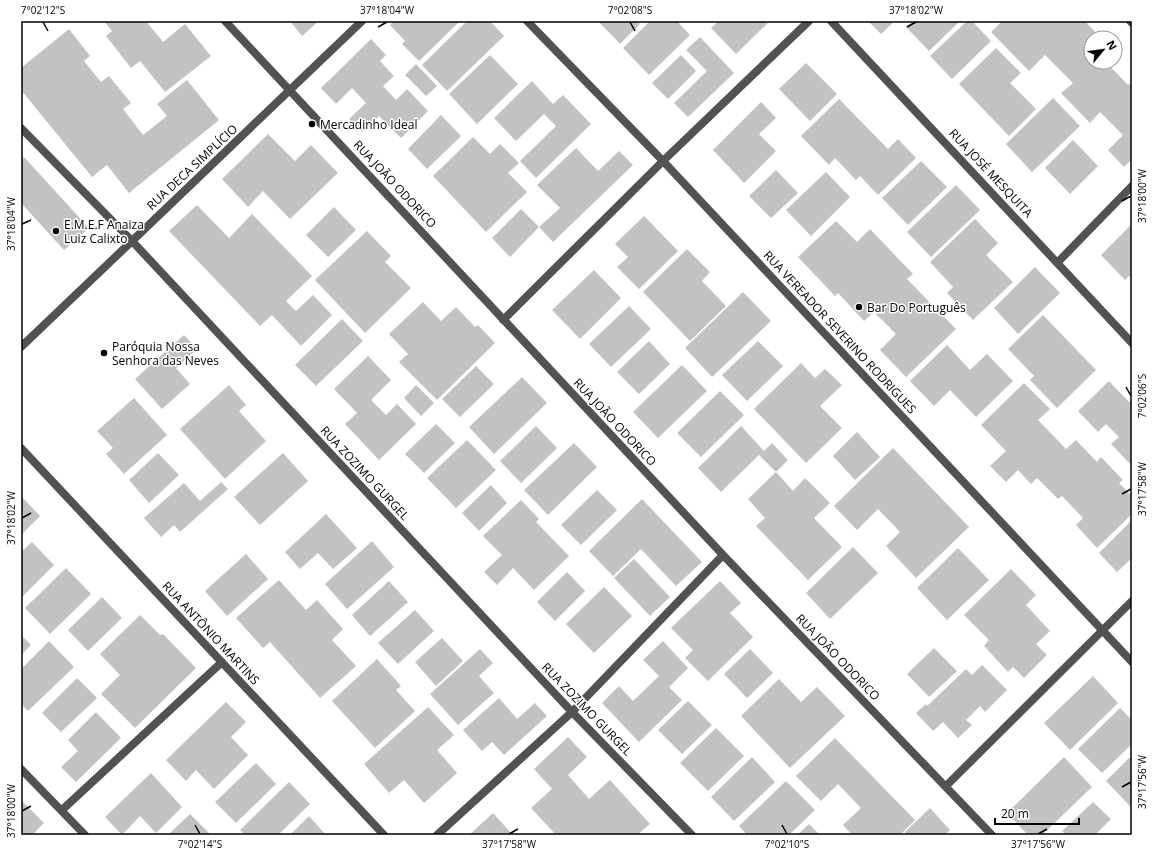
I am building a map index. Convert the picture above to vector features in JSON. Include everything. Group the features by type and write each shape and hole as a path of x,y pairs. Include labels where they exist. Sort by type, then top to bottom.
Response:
{"street":[{"name":"RUA JOÃO ODORICO","path":"225,21 291,90 503,320 723,555 992,835"},
{"name":"RUA DECA SIMPLÍCIO","path":"21,347 362,21"},
{"name":"RUA VEREADOR SEVERINO RODRIGUES","path":"527,21 663,160 1132,662"},
{"path":"503,320 663,160 809,21"},
{"name":"RUA JOSÉ MESQUITA","path":"831,21 1058,262 1132,343"},
{"name":"RUA ZOZIMO GURGEL","path":"21,129 132,241 572,712 692,835"},
{"path":"1058,262 1132,186"},
{"name":"RUA ANTÔNIO MARTINS","path":"21,448 384,835"},
{"path":"437,835 572,712 723,555"},
{"path":"946,786 1132,601"},
{"path":"62,810 222,662"},
{"path":"21,769 85,835"}],"building":[{"path":"104,21 146,21 163,42 185,24 211,56 165,92 140,61 131,68 106,36 112,31"},
{"path":"290,21 319,21 302,36"},
{"path":"394,21 460,21 419,61 402,44 405,41 390,25"},
{"path":"467,21 490,21 504,36 447,91 422,65"},
{"path":"598,21 637,21 640,24 620,44"},
{"path":"650,21 677,21 690,35 649,75 623,48"},
{"path":"719,21 770,21 736,54 711,28"},
{"path":"868,21 895,21 881,34"},
{"path":"913,21 960,21 929,51 906,27"},
{"path":"967,21 972,21 991,41 952,79 930,56"},
{"path":"1002,21 1085,21 1093,30 1083,30 1083,70 1114,70 1128,85 1132,82 1132,159 1124,167 1108,150 1123,135 1100,112 1090,123 1061,93 1073,83 1045,55 1029,71 991,32"},
{"path":"69,29 90,56 84,61 101,82 109,76 131,103 123,109 143,135 167,116 157,104 187,80 219,120 129,193 107,165 92,177 21,90 21,68"},
{"path":"700,37 734,73 688,117 674,103 707,71 686,50"},
{"path":"371,39 386,55 380,61 394,76 383,86 396,100 407,89 428,111 401,138 379,116 362,132 349,119 366,103 352,88 336,104 321,88"},
{"path":"996,48 1021,73 1010,83 1036,109 1009,136 959,84"},
{"path":"490,55 518,84 477,124 449,94"},
{"path":"681,55 696,71 668,99 652,83"},
{"path":"806,63 837,94 810,121 779,89"},
{"path":"416,64 437,86 426,96 405,75"},
{"path":"532,81 553,104 563,95 591,124 536,178 520,161 556,126 544,114 516,141 494,118"},
{"path":"1053,98 1080,126 1032,172 1006,144"},
{"path":"839,99 888,149 898,139 916,158 878,195 860,176 856,180 835,158 829,165 801,136"},
{"path":"761,102 776,118 759,134 776,151 744,183 713,150"},
{"path":"441,115 461,136 427,169 408,149"},
{"path":"268,134 295,161 311,145 338,173 290,219 263,191 248,207 222,179"},
{"path":"473,137 490,154 500,144 519,163 508,173 527,192 486,232 433,176"},
{"path":"1073,140 1098,166 1070,194 1045,168"},
{"path":"576,148 598,171 619,151 633,165 553,242 539,227 560,208 537,185"},
{"path":"24,157 89,228 64,250 21,203 21,160"},
{"path":"921,161 947,187 908,225 882,198"},
{"path":"776,170 798,193 771,218 749,196"},
{"path":"826,172 850,197 811,236 786,210"},
{"path":"956,185 980,210 931,257 907,232"},
{"path":"197,205 229,238 252,214 312,276 286,301 296,311 313,295 332,315 301,346 272,315 260,326 169,231"},
{"path":"334,207 356,230 328,257 306,235"},
{"path":"521,209 539,227 510,257 492,238"},
{"path":"644,216 678,251 639,289 617,267 628,257 615,244"},
{"path":"975,219 998,243 986,255 1013,282 973,320 947,293 953,287 930,262"},
{"path":"836,221 857,242 870,229 913,274 907,279 956,329 906,377 880,350 896,334 874,312 864,321 838,293 835,296 798,257"},
{"path":"1132,224 1132,280 1129,276 1125,280 1101,255"},
{"path":"367,231 391,256 385,262 411,288 365,333 315,280"},
{"path":"687,249 710,272 702,281 726,306 690,341 643,292"},
{"path":"1035,267 1060,293 1018,334 994,308"},
{"path":"594,270 621,298 580,339 552,310"},
{"path":"743,292 771,321 712,377 685,348"},
{"path":"423,302 441,321 456,307 475,327 478,325 495,343 437,400 399,362 408,354 389,334"},
{"path":"629,306 651,329 611,367 589,344"},
{"path":"1043,315 1096,370 1057,408 1030,380 1034,376 1008,349"},
{"path":"342,319 363,341 316,386 295,365"},
{"path":"184,335 197,349 176,368 190,384 162,409 135,379"},
{"path":"649,341 670,364 639,394 617,372"},
{"path":"758,341 783,366 747,401 722,375"},
{"path":"947,345 970,370 987,354 1013,381 976,417 950,390 934,406 910,381"},
{"path":"368,356 391,380 371,400 386,415 397,404 416,424 379,460 345,424 357,413 334,389"},
{"path":"801,363 815,378 825,369 842,385 820,406 842,428 806,463 754,409"},
{"path":"682,365 707,391 658,438 633,412"},
{"path":"476,366 494,384 460,417 442,399"},
{"path":"522,377 547,403 494,454 469,427"},
{"path":"1109,381 1129,402 1132,399 1132,466 1111,444 1119,437 1106,424 1098,432 1078,411"},
{"path":"1024,383 1050,409 1038,420 1066,449 1076,440 1097,462 1101,457 1123,480 1119,483 1132,496 1132,514 1097,548 1076,525 1083,518 1062,496 1058,499 1037,478 1031,484 1018,470 1006,482 990,466 1006,451 981,425"},
{"path":"229,385 246,405 239,411 266,441 225,479 180,429"},
{"path":"416,385 434,403 421,416 404,398"},
{"path":"720,391 744,415 701,457 677,433"},
{"path":"134,398 167,435 124,474 106,454 113,448 97,431"},
{"path":"436,424 455,443 424,473 405,454"},
{"path":"536,426 557,448 521,483 500,461"},
{"path":"741,426 764,451 772,443 788,460 776,472 759,455 721,492 698,468"},
{"path":"857,432 880,457 855,480 833,456"},
{"path":"467,440 496,470 456,508 427,478"},
{"path":"574,443 597,467 548,515 524,490"},
{"path":"893,448 969,527 916,578 886,546 900,532 878,509 857,530 834,506"},
{"path":"158,453 179,475 149,503 129,480"},
{"path":"283,453 308,481 260,525 234,497"},
{"path":"776,472 793,491 805,478 830,503 814,518 842,547 808,580 756,526 765,518 748,499"},
{"path":"221,482 228,489 180,532 174,525 161,537 144,518 184,483 200,501"},
{"path":"491,485 507,503 479,531 462,513"},
{"path":"597,490 617,510 581,545 561,525"},
{"path":"21,496 40,516 21,535"},
{"path":"642,499 702,562 676,586 641,549 613,576 589,551"},
{"path":"521,500 539,519 536,522 569,556 534,590 513,568 497,585 484,572 502,555 483,536"},
{"path":"326,514 357,548 333,569 318,553 300,569 285,552"},
{"path":"1132,520 1132,558 1117,572 1099,553"},
{"path":"372,541 394,567 347,609 325,584"},
{"path":"32,542 54,565 21,598 21,552"},
{"path":"853,547 878,573 830,619 806,593"},
{"path":"958,548 989,580 947,620 917,588"},
{"path":"246,554 268,579 227,616 205,591"},
{"path":"634,559 670,597 650,616 614,578"},
{"path":"66,568 91,594 50,634 25,608"},
{"path":"1011,569 1036,595 1026,605 1050,631 1036,644 1047,655 1024,678 1013,667 1008,672 984,646 989,640 964,615"},
{"path":"567,572 585,591 555,621 537,602"},
{"path":"279,580 306,610 317,600 343,629 332,640 356,666 320,698 270,642 263,648 236,618"},
{"path":"389,581 408,602 370,636 352,615"},
{"path":"720,581 741,603 730,613 753,637 708,681 685,658 693,650 671,628"},
{"path":"604,587 632,616 594,653 566,624"},
{"path":"102,597 122,618 88,651 68,630"},
{"path":"415,610 434,631 398,664 378,643"},
{"path":"140,615 160,635 163,634 196,668 135,728 101,694 120,675 100,654"},
{"path":"21,635 31,645 21,655"},
{"path":"442,638 463,661 436,686 415,662"},
{"path":"49,641 74,667 28,711 21,704 21,669"},
{"path":"663,641 688,668 669,687 682,700 639,742 602,703 619,686 633,701 659,676 643,660"},
{"path":"934,648 957,671 929,697 907,674"},
{"path":"480,649 493,663 479,676 494,693 458,725 430,694"},
{"path":"750,649 773,673 747,698 724,674"},
{"path":"377,659 401,686 396,690 415,711 375,748 332,701"},
{"path":"982,665 1007,690 985,712 980,706 966,720 972,725 958,738 943,722 933,731 916,713 926,704 927,706 966,669 972,675"},
{"path":"1093,676 1118,703 1070,750 1044,723"},
{"path":"77,678 97,698 61,732 42,713"},
{"path":"779,679 801,702 817,687 845,716 790,768 741,716"},
{"path":"499,698 517,719 535,703 547,716 504,755 492,742 482,751 463,730"},
{"path":"688,701 712,725 682,754 658,730"},
{"path":"226,702 246,722 231,737 248,755 214,789 196,770 186,781 166,760"},
{"path":"428,707 454,735 437,750 457,773 424,803 404,780 389,793 364,764"},
{"path":"1120,708 1132,720 1132,744 1102,773 1078,749"},
{"path":"96,712 121,738 76,782 61,767 78,751 68,740"},
{"path":"716,728 744,756 708,791 680,763"},
{"path":"568,737 587,757 568,775 589,799 610,780 650,824 637,835 556,835 531,808 552,789 534,769"},
{"path":"835,738 915,820 900,835 852,835 843,825 861,808 838,784 821,801 796,776"},
{"path":"1132,755 1132,805 1130,806 1106,781"},
{"path":"752,757 775,782 734,821 711,797"},
{"path":"1064,757 1092,787 1042,835 1028,835 1007,813"},
{"path":"256,763 276,784 236,823 215,802"},
{"path":"151,773 182,807 156,833 140,816 122,835 105,817"},
{"path":"786,781 815,810 789,835 747,835 739,826"},
{"path":"289,782 310,804 278,835 245,835 240,830"},
{"path":"21,800 44,823 32,835 21,835"},
{"path":"1093,802 1111,819 1095,835 1066,835 1062,831"},
{"path":"930,808 950,830 945,835 907,835 905,832"},
{"path":"493,813 513,835 469,835"},
{"path":"190,814 211,835 168,835"},
{"path":"309,816 326,835 290,835"},
{"path":"809,824 820,835 797,835"}],"place":[{"name":"Mercadinho Ideal","path":"312,124"},
{"name":"E.M.E.F Anaiza Luiz Calixto","path":"56,231"},
{"name":"Bar Do Português","path":"859,307"},
{"name":"Paróquia Nossa Senhora das Neves","path":"104,353"}]}
